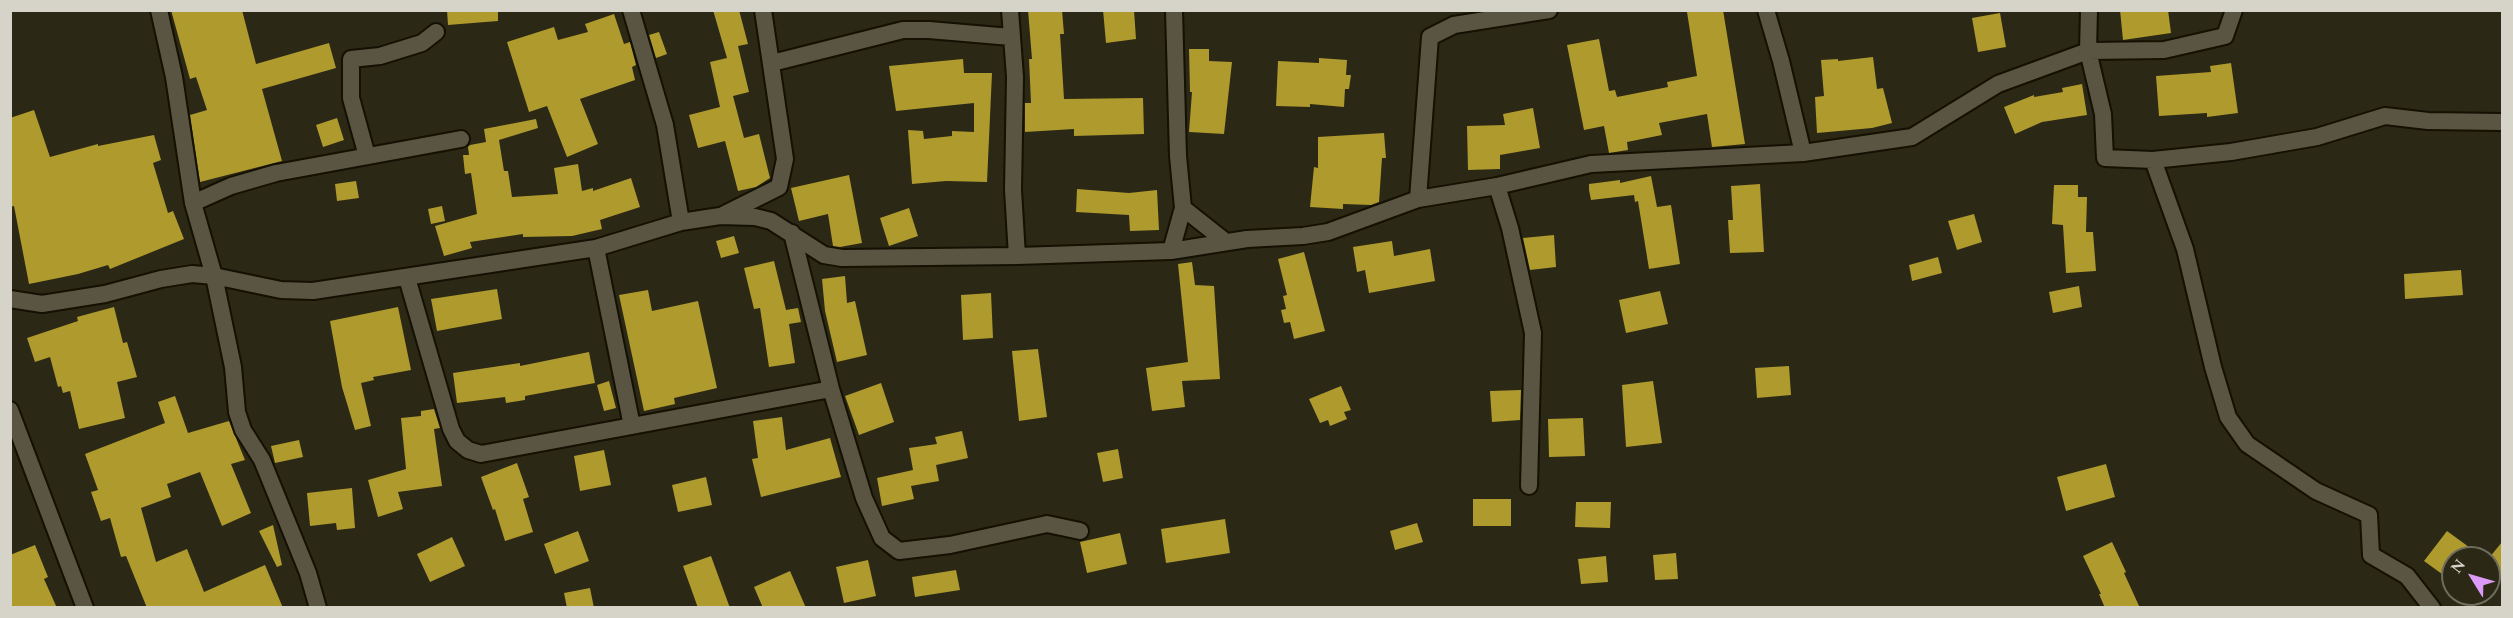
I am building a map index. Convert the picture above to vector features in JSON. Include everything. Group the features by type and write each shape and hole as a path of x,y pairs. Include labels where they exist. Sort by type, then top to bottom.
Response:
{"street":[{"path":"159,10 174,77 193,203 214,276 233,367 237,412 243,430 262,460 308,573 318,608"},
{"path":"631,10 665,125 681,222"},
{"path":"720,216 779,187 786,150 763,10"},
{"path":"1010,10 1015,77 1013,190 1017,256"},
{"path":"1171,251 1183,208 1178,156 1174,10"},
{"path":"1418,199 1430,37 1454,25 1549,10"},
{"path":"1766,10 1803,153"},
{"path":"2089,10 2088,51 2103,114 2105,158 2154,160 2231,152 2317,137 2385,116 2428,121 2502,122"},
{"path":"10,299 42,304 105,294 161,279 192,274 214,276 281,290 313,291 596,248 681,222 720,216 755,217 771,221 824,255 842,258 1171,251 1226,242 1328,232 1418,199 1497,186 1591,164 1803,153 1912,137 1998,84 2088,51 2164,50 2225,36 2234,10"},
{"path":"771,63 822,48 903,30 1011,37"},
{"path":"367,156 351,98 351,59 380,56 422,43 436,32"},
{"path":"193,203 231,186 276,173 461,139"},
{"path":"2154,160 2185,249 2213,367 2228,417 2247,444 2316,491 2368,515 2371,555 2407,576 2432,608"},
{"path":"1497,186 1510,228 1533,333 1529,486"},
{"path":"1183,208 1226,242"},
{"path":"792,233 831,389 864,498 882,538 899,550 950,545 1047,524 1080,531"},
{"path":"596,248 632,426"},
{"path":"407,278 451,429 457,441 468,450 481,454 831,389"},
{"path":"10,410 85,608"}],"building":[{"path":"171,10 242,10 256,64 329,43 336,68 262,89 282,161 200,182 190,115 207,110 196,77 190,79"},
{"path":"447,10 498,10 498,21 448,25"},
{"path":"713,10 739,10 748,44 738,46 749,92 733,96 744,138 759,134 770,178 756,187 738,191 725,141 698,148 689,115 720,107 710,62 727,58"},
{"path":"1028,10 1062,10 1064,34 1060,34 1064,99 1143,98 1144,134 1074,136 1074,129 1025,132 1025,103 1031,103 1029,59 1032,59"},
{"path":"1103,10 1134,10 1136,39 1106,43"},
{"path":"1723,10 1745,144 1712,147 1707,114 1659,123 1662,135 1627,142 1628,150 1609,153 1604,126 1584,130 1567,45 1599,39 1609,91 1615,90 1617,97 1668,87 1667,82 1697,76 1687,12"},
{"path":"2120,10 2168,10 2171,33 2123,40"},
{"path":"2000,13 2006,47 1978,52 1972,18"},
{"path":"614,14 624,44 630,42 636,65 632,67 635,80 580,99 598,144 567,157 547,106 529,112 507,42 554,27 558,40 588,32 585,24"},
{"path":"659,32 667,54 656,58 649,35"},
{"path":"1189,49 1209,49 1209,61 1232,62 1224,134 1189,132 1192,92 1190,92"},
{"path":"1873,57 1877,89 1883,88 1892,123 1872,128 1817,133 1815,97 1824,96 1821,60 1838,59 1838,61"},
{"path":"1319,58 1347,60 1346,75 1351,75 1349,89 1345,89 1344,107 1310,104 1310,107 1276,106 1278,61 1319,63"},
{"path":"963,59 964,73 992,73 987,182 946,181 912,184 908,130 923,131 924,139 952,136 952,131 974,132 974,103 896,111 889,66"},
{"path":"2231,63 2238,113 2207,117 2207,113 2159,116 2156,76 2211,72 2210,66"},
{"path":"2082,84 2087,115 2042,122 2015,134 2004,107 2034,95 2034,97 2063,92 2062,88"},
{"path":"1533,108 1540,148 1500,155 1500,169 1468,170 1467,126 1505,125 1503,114"},
{"path":"34,110 50,157 98,144 98,146 154,135 161,160 153,163 168,213 173,211 184,239 110,269 108,265 29,284 14,206 10,207 10,118"},
{"path":"337,118 344,140 323,147 316,125"},
{"path":"536,119 538,128 499,140 504,171 508,171 512,197 558,194 554,168 578,164 582,191 593,188 593,191 631,178 640,207 600,220 602,229 572,236 523,237 523,234 470,242 472,248 444,256 435,226 477,214 471,173 465,174 463,155 469,155 468,147 486,142 484,129"},
{"path":"1384,133 1386,158 1382,158 1379,202 1371,205 1343,204 1343,209 1310,207 1314,167 1318,168 1318,137"},
{"path":"849,175 862,243 833,246 828,214 799,221 791,188"},
{"path":"1651,176 1657,207 1671,205 1680,264 1649,269 1638,201 1635,202 1634,195 1591,200 1589,184 1620,180 1620,183"},
{"path":"356,181 359,198 337,201 335,184"},
{"path":"1760,184 1764,252 1730,253 1728,220 1733,220 1731,186"},
{"path":"2054,185 2078,185 2078,197 2087,197 2086,232 2093,232 2096,271 2066,273 2063,225 2052,224"},
{"path":"1077,189 1129,193 1157,190 1159,230 1130,231 1129,215 1076,212"},
{"path":"442,206 445,221 431,224 428,209"},
{"path":"909,208 918,236 889,246 880,218"},
{"path":"1974,214 1982,242 1957,250 1948,221"},
{"path":"1554,235 1556,267 1530,270 1523,238"},
{"path":"734,236 739,253 721,258 716,241"},
{"path":"1392,241 1394,256 1430,249 1435,281 1369,293 1365,270 1357,272 1353,247"},
{"path":"1304,252 1325,331 1294,339 1290,322 1284,323 1281,310 1286,309 1283,296 1287,295 1278,259"},
{"path":"1938,257 1942,273 1912,281 1909,265"},
{"path":"774,261 786,310 798,308 801,322 789,324 795,363 769,367 760,308 754,309 744,268"},
{"path":"1192,262 1195,285 1214,286 1220,379 1182,381 1185,407 1152,411 1146,368 1188,362 1178,264"},
{"path":"2461,270 2463,295 2405,299 2404,274"},
{"path":"845,276 847,303 855,301 867,355 837,362 825,311 822,279"},
{"path":"2079,286 2082,307 2053,313 2049,292"},
{"path":"497,289 502,319 437,331 431,299"},
{"path":"648,290 652,311 698,301 717,388 674,398 675,404 644,411 619,295"},
{"path":"1660,291 1668,324 1626,333 1619,300"},
{"path":"991,293 993,338 963,340 961,295"},
{"path":"114,307 123,343 127,342 137,377 117,382 125,418 79,429 70,391 63,393 61,386 58,387 50,357 35,362 27,338 78,321 77,317"},
{"path":"398,307 411,370 373,377 374,380 361,383 371,426 355,430 342,387 330,321"},
{"path":"1038,349 1047,417 1019,421 1012,351"},
{"path":"589,352 595,383 525,396 525,400 506,403 505,397 457,403 453,373 520,363 520,366"},
{"path":"1789,366 1791,395 1757,398 1755,368"},
{"path":"609,381 616,408 604,411 597,385"},
{"path":"1653,381 1662,443 1626,447 1622,385"},
{"path":"881,383 894,422 859,435 845,396"},
{"path":"1341,386 1351,410 1344,412 1347,419 1330,426 1328,420 1320,423 1309,399"},
{"path":"1521,390 1520,420 1492,422 1490,391"},
{"path":"175,396 188,433 229,421 245,460 231,464 251,513 222,526 200,472 167,484 171,497 141,508 156,562 187,549 204,592 265,565 283,608 147,608 126,556 121,557 110,518 101,521 91,492 98,490 85,454 165,423 158,402"},
{"path":"434,409 440,428 434,429 442,486 398,492 403,509 378,517 368,480 406,469 401,418 421,416 421,411"},
{"path":"782,417 786,450 830,438 841,477 761,497 752,459 758,458 753,421"},
{"path":"1583,418 1585,456 1549,457 1548,419"},
{"path":"962,431 968,458 936,465 939,481 911,486 914,499 882,506 877,478 913,470 909,448 937,444 935,437"},
{"path":"299,440 303,457 275,463 271,446"},
{"path":"1118,449 1123,478 1103,482 1097,453"},
{"path":"604,450 611,485 580,491 574,456"},
{"path":"517,463 529,497 523,499 533,532 505,541 495,509 493,510 481,477"},
{"path":"2106,464 2115,497 2066,511 2057,477"},
{"path":"706,477 712,505 678,512 672,485"},
{"path":"352,488 355,528 337,530 336,523 310,526 307,493"},
{"path":"1473,499 1511,499 1511,526 1473,526"},
{"path":"1576,502 1611,502 1610,528 1575,527"},
{"path":"1225,519 1230,553 1166,563 1161,529"},
{"path":"1417,523 1423,542 1395,550 1390,531"},
{"path":"273,525 282,565 277,567 259,531"},
{"path":"578,531 589,561 555,574 544,544"},
{"path":"2447,531 2468,546 2441,546 2441,573 2424,561"},
{"path":"1120,533 1127,564 1087,573 1080,542"},
{"path":"452,537 465,566 430,582 417,554"},
{"path":"2112,542 2140,608 2105,608 2099,594 2101,594 2083,556"},
{"path":"2502,542 2502,578 2501,546 2499,546"},
{"path":"35,545 48,577 44,579 57,608 10,608 10,555"},
{"path":"1676,553 1678,579 1655,580 1653,555"},
{"path":"711,556 730,608 698,608 683,566"},
{"path":"1606,556 1608,582 1581,584 1578,559"},
{"path":"868,560 876,596 844,603 836,567"},
{"path":"956,570 960,590 915,597 912,577"},
{"path":"790,571 806,608 763,608 754,587"},
{"path":"590,588 594,608 567,608 564,593"}]}
